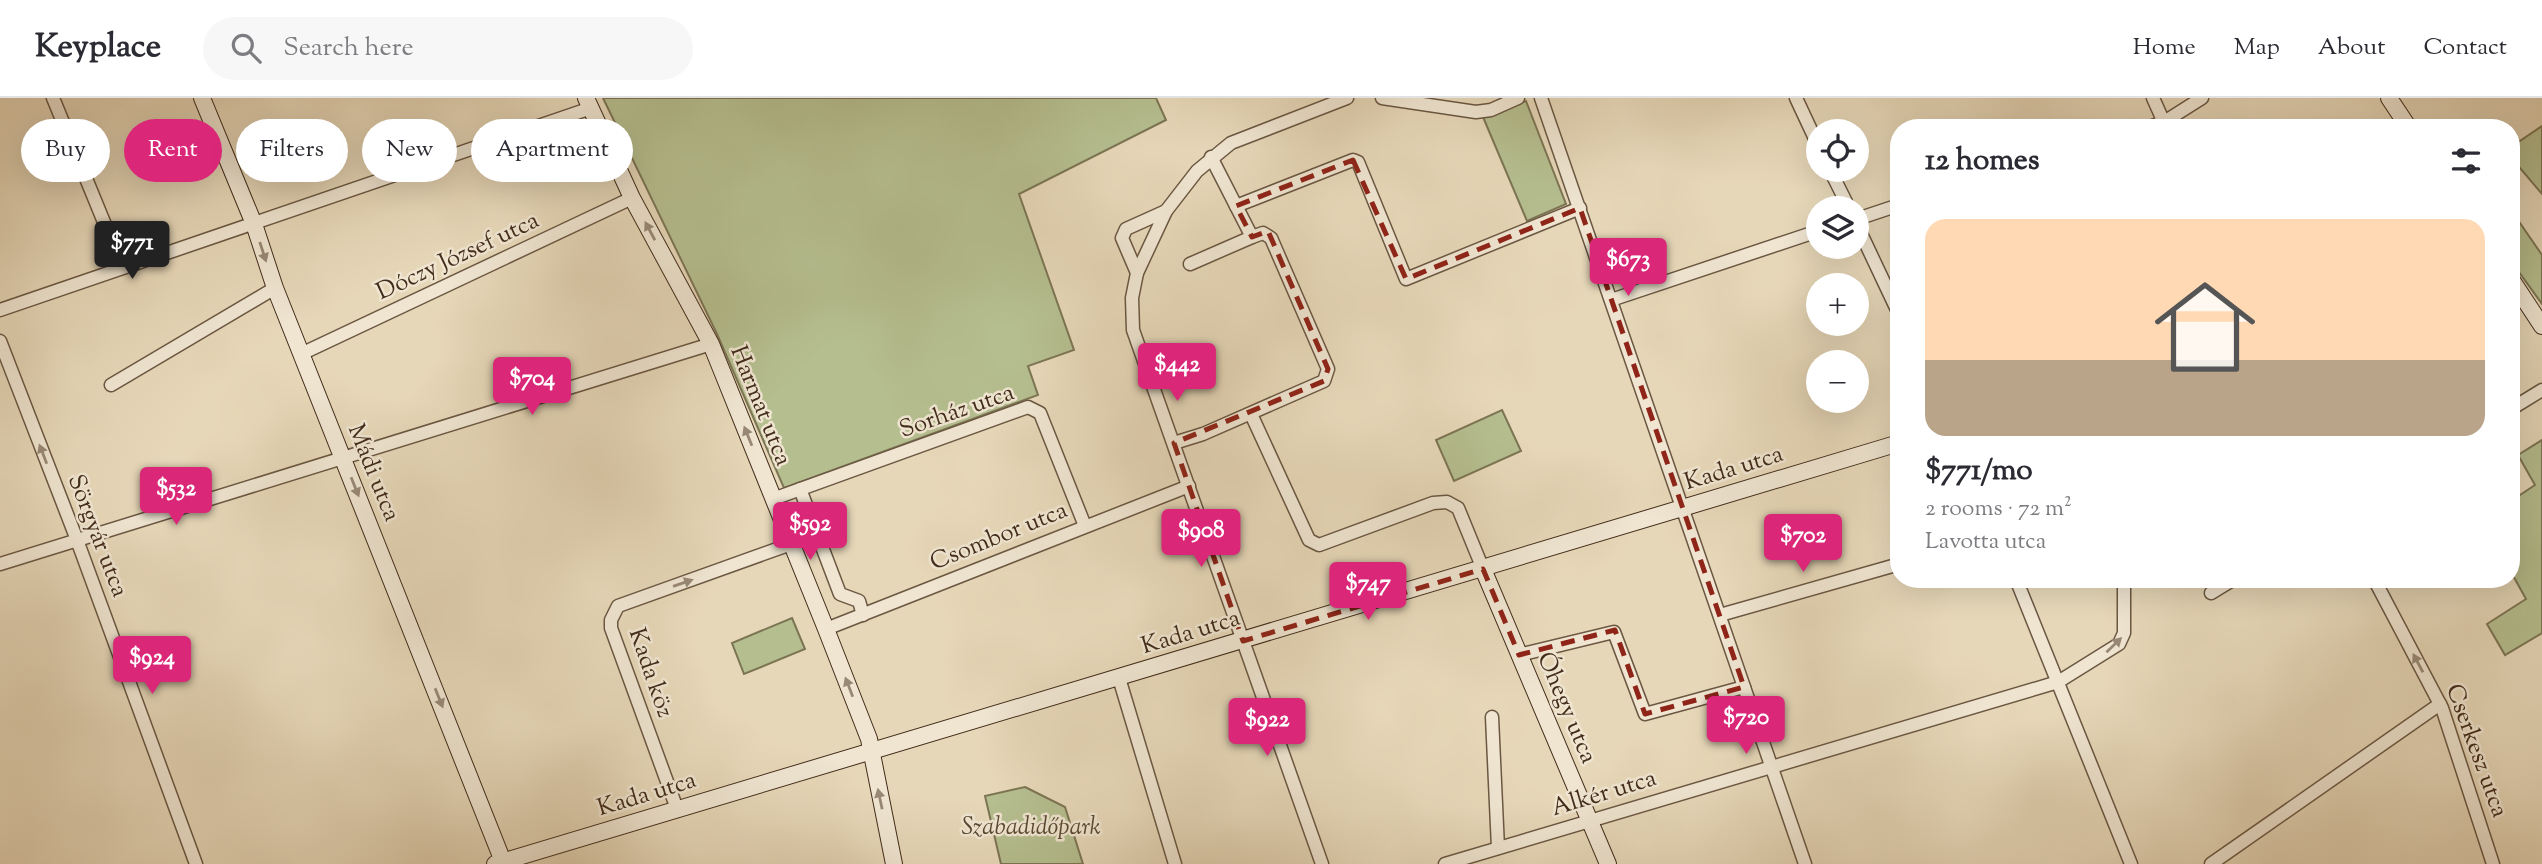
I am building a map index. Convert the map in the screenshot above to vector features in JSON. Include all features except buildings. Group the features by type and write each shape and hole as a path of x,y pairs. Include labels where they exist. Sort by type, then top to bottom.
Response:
{"street":[{"path":"53,98 122,266"},
{"name":"Mádi utca","path":"202,98 254,224 275,288 501,863"},
{"path":"1322,864 1133,330 1132,298 1137,273 1166,211 1211,157 1231,143 1332,101 1347,98"},
{"path":"1382,98 1476,112 1492,110 1518,98"},
{"path":"1541,98 1805,864"},
{"path":"1796,98 1806,119"},
{"path":"2153,98 2162,119"},
{"path":"2173,119 2202,98"},
{"path":"2389,98 2403,119"},
{"path":"0,310 122,266 254,224 588,103"},
{"name":"Harmat utca","path":"588,103 632,198 711,344 826,629 871,751 894,864"},
{"path":"1211,157 1252,237"},
{"path":"1236,206 1353,160 1357,162 1406,279 1580,208"},
{"name":"Dóczy József utca","path":"301,354 632,198"},
{"path":"1869,215 1890,208"},
{"path":"1137,273 1122,238 1126,229 1166,211"},
{"path":"1174,443 1251,414 1324,381 1328,369 1270,238 1263,233 1190,264"},
{"path":"1611,299 1806,235"},
{"path":"1869,250 1890,295"},
{"path":"111,385 275,288"},
{"path":"2520,293 2542,326"},
{"name":"Sörgyár utca","path":"0,341 77,540 196,864"},
{"path":"0,564 711,344"},
{"path":"2520,403 2542,390"},
{"name":"Sorház utca","path":"773,499 1027,407 1040,413 1085,526"},
{"path":"1251,414 1309,540 1319,545 1433,503 1447,502 1458,508 1483,569"},
{"name":"Kada utca","path":"501,863 1890,446"},
{"name":"Csombor utca","path":"826,629 1189,486"},
{"path":"800,489 840,594 859,601 863,615"},
{"name":"Kada köz","path":"677,809 611,628 614,611 618,606 790,544"},
{"path":"1720,615 1890,567"},
{"name":"Óhegy utca","path":"1483,569 1608,864"},
{"path":"2019,588 2131,864"},
{"name":"Alkér utca","path":"1445,864 2058,682 2119,644 2124,633 2124,588"},
{"path":"2211,593 2219,588"},
{"name":"Cserkesz utca","path":"2379,588 2440,704 2493,864"},
{"path":"1519,655 1614,632 1646,714 1744,687"},
{"path":"1119,678 1175,864"},
{"path":"2211,864 2440,704"},
{"path":"1492,717 1498,848"}],"highlighted area":[{"path":"1353,160 1406,279 1580,208 1744,687 1645,714 1615,630 1519,655 1483,569 1243,641 1174,443 1324,381 1328,369 1268,231 1252,237 1236,206"}],"green space":[{"path":"603,98 1156,98 1166,120 1019,194 1074,350 1028,366 1038,395 784,488 717,334 633,160 633,119 613,119"},
{"path":"1526,101 1566,204 1527,221 1483,117"},
{"path":"2542,126 2542,194 2520,168 2520,141"},
{"path":"2520,223 2542,255 2542,304 2520,273"},
{"path":"1502,410 1521,451 1454,481 1436,440"},
{"path":"2542,440 2542,633 2505,655 2487,624 2526,599 2520,588 2520,495 2535,485 2520,454"},
{"path":"792,618 805,649 744,674 732,643"},
{"name":"Szabadidőpark","path":"1025,787 1065,807 1083,864 1001,864 985,796"}]}
